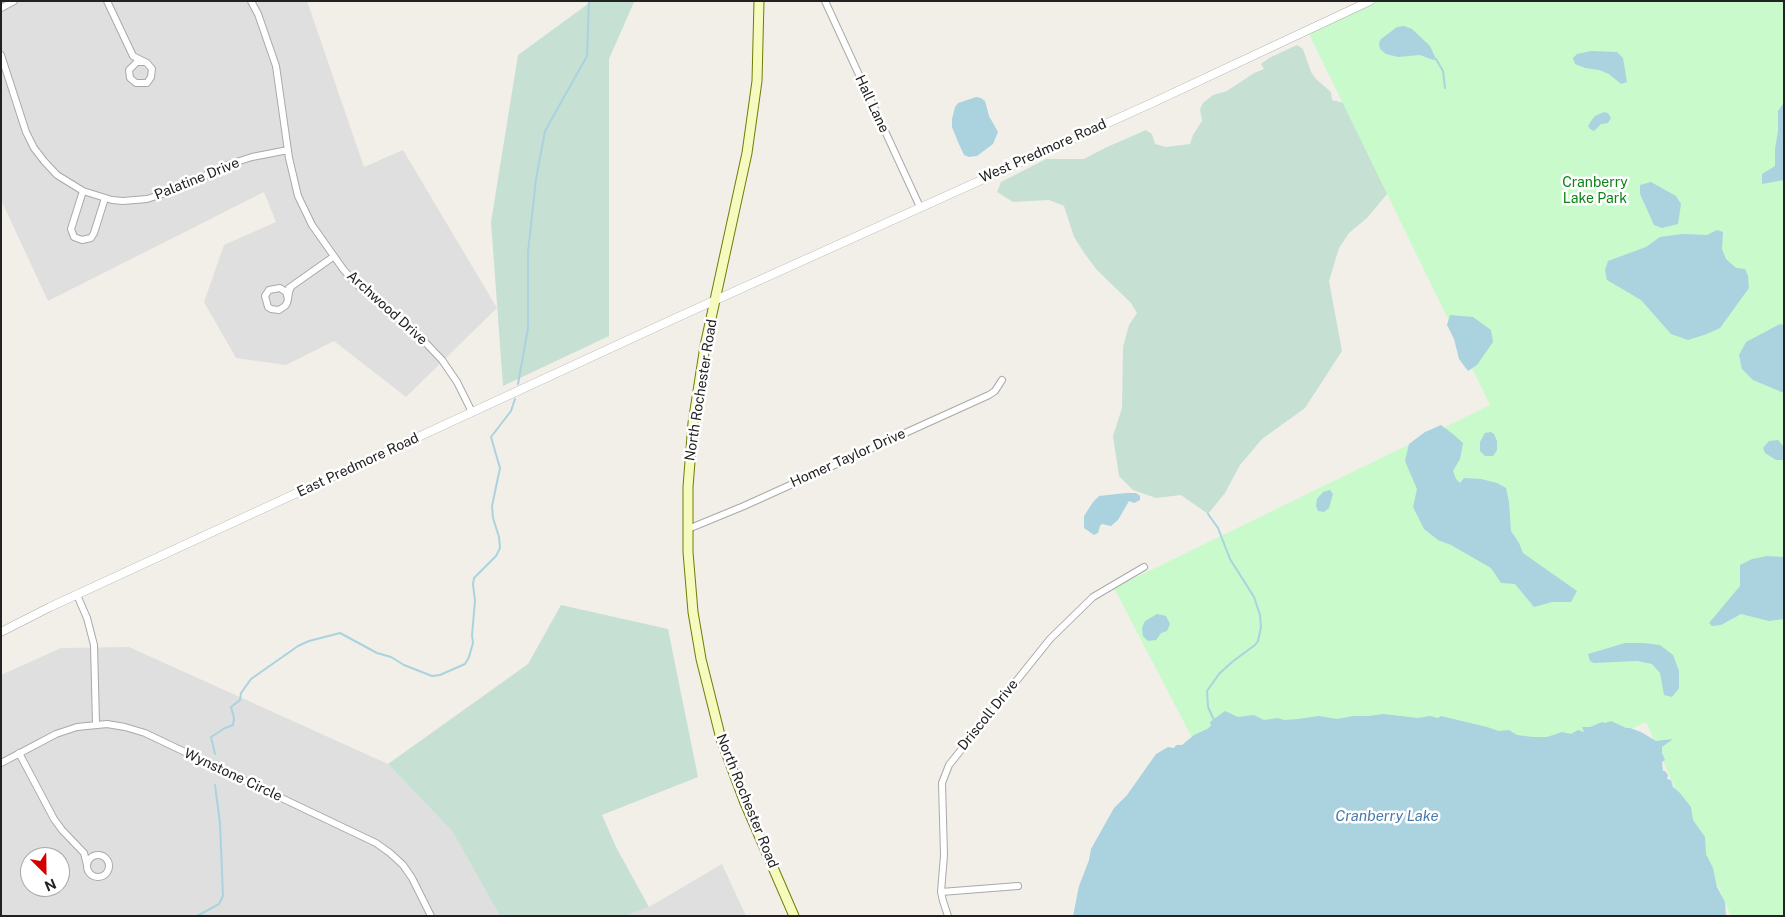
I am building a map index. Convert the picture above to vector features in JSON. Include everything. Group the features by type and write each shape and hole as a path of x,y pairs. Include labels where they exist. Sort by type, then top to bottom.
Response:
{"main road":[{"name":"North Rochester Road","path":"760,1 759,58 747,153 705,346 693,424 688,487 688,552 693,612 701,659 722,743 745,803 794,916"}],"street":[{"path":"1,8 14,1"},
{"path":"106,1 133,56 150,66 152,73 150,80 143,84 133,81 129,74 133,56"},
{"name":"Archwood Drive","path":"251,1 258,14 276,66 284,110 288,150 298,196 312,225 333,257 355,283 432,349 454,377 472,412"},
{"name":"Hall Lane","path":"825,1 920,207"},
{"name":"West Predmore Road","path":"716,299 1170,95 1370,1"},
{"name":"Palatine Drive","path":"1,55 23,125 34,148 57,175 83,191 105,198 135,200 161,195 227,165 252,157 288,150"},
{"path":"131,67 137,62 144,62"},
{"path":"83,191 71,229 74,237 78,239 86,240 91,238 105,198"},
{"path":"291,287 285,306 279,310 271,309 266,304 265,296 272,288 291,287 333,257"},
{"path":"280,288 286,292 288,299"},
{"name":"East Predmore Road","path":"1,632 716,299"},
{"name":"Homer Taylor Drive","path":"688,530 989,394 995,391 1002,380"},
{"name":"Driscoll Drive","path":"948,916 941,892 944,855 942,783 948,765 1050,639 1097,593 1144,567"},
{"path":"77,595 87,618 94,645 96,724"},
{"name":"Wynstone Circle","path":"1,763 67,729 96,724 125,727 145,733 376,843 403,865 412,878 431,916"},
{"path":"19,753 58,824 84,853 92,875 99,877 106,874 110,867 108,860 103,855 84,853"},
{"path":"87,865 90,858 96,854"},
{"path":"941,892 1018,886"}],"shaded area":[{"path":"1,1 307,1 364,167 403,150 497,308 406,397 334,341 286,365 236,358 204,302 224,245 276,222 264,192 48,301 1,200"},
{"path":"129,647 388,764 452,831 500,916 1,916 1,675 61,648"},
{"path":"722,864 746,916 625,916 649,907"}],"green space":[{"path":"592,1 634,2 609,59 609,336 503,386 491,222 518,55"},
{"name":"Cranberry Lake Park","path":"1377,1 1784,1 1784,916 1731,916 1646,722 1274,895 1114,588 1490,405 1309,34"},
{"path":"1297,45 1303,49 1311,72 1316,79 1331,92 1332,100 1344,103 1398,181 1367,218 1349,233 1339,248 1329,281 1342,351 1305,408 1262,439 1240,465 1225,493 1208,514 1181,495 1156,498 1133,490 1119,476 1113,436 1122,408 1123,347 1129,325 1137,313 1131,303 1096,269 1085,254 1074,237 1064,206 1049,200 1013,202 997,192 1001,182 1046,159 1084,159 1146,130 1152,134 1155,144 1166,147 1190,144 1193,135 1202,121 1200,109 1203,103 1213,95 1227,91 1254,73 1264,69 1261,64 1269,58"},
{"path":"561,605 668,629 698,777 602,815 616,847 649,907 625,916 500,916 452,831 388,764 528,664"}],"water":[{"path":"1404,26 1412,29 1430,46 1436,59 1433,60 1420,55 1398,57 1386,54 1380,49 1379,43 1381,39 1397,27"},
{"path":"1591,51 1617,52 1623,58 1627,82 1621,84 1609,74 1575,64 1573,58 1577,54"},
{"path":"976,97 985,101 989,116 998,132 993,144 977,156 969,157 964,155 958,142 952,127 952,119 958,103"},
{"path":"1783,104 1784,180 1762,184 1762,174 1775,166 1778,111"},
{"path":"1604,112 1608,113 1611,118 1608,123 1601,124 1594,131 1590,129 1588,126 1595,116"},
{"path":"1651,182 1676,196 1681,204 1678,224 1662,228 1654,225 1640,194 1640,185"},
{"path":"1717,230 1723,232 1722,249 1726,259 1736,268 1745,269 1749,288 1720,328 1707,334 1688,340 1671,334 1641,300 1607,280 1605,270 1608,261 1646,247 1660,237 1682,234 1707,235"},
{"path":"1450,315 1473,317 1491,330 1493,342 1477,365 1468,371 1459,359 1454,339 1447,325"},
{"path":"1780,324 1784,325 1784,393 1753,380 1742,369 1739,355 1746,342"},
{"path":"1441,425 1463,443 1460,459 1453,471 1456,479 1460,483 1464,478 1481,479 1497,483 1506,488 1511,531 1523,553 1577,591 1571,602 1552,602 1534,607 1515,584 1501,583 1491,568 1451,545 1438,540 1424,529 1413,507 1417,489 1405,461 1409,444 1425,432"},
{"path":"1491,432 1497,441 1497,450 1493,456 1485,456 1480,451 1480,442 1485,433"},
{"path":"1778,440 1784,447 1784,460 1776,460 1765,453 1763,448 1769,441"},
{"path":"1330,490 1333,494 1329,508 1324,512 1318,511 1316,506 1317,499 1323,492"},
{"path":"1136,493 1140,496 1140,500 1134,503 1129,501 1118,520 1111,526 1102,524 1098,533 1094,535 1084,528 1084,516 1099,496"},
{"path":"1767,556 1784,557 1784,619 1769,621 1741,614 1721,625 1712,626 1709,623 1740,586 1740,565 1752,559"},
{"path":"1157,614 1166,616 1170,624 1167,631 1161,633 1156,640 1148,641 1143,636 1142,628 1145,621"},
{"path":"1625,643 1660,645 1673,655 1679,671 1679,688 1672,697 1664,695 1660,673 1652,664 1637,661 1594,663 1590,661 1588,654"},
{"name":"Cranberry Lake","path":"1225,711 1238,717 1254,715 1264,720 1319,716 1337,719 1383,714 1418,718 1430,716 1438,718 1441,716 1499,731 1509,730 1517,735 1533,737 1547,737 1562,732 1571,734 1578,730 1584,732 1582,727 1590,727 1602,722 1611,721 1641,732 1656,741 1673,739 1662,747 1665,760 1662,762 1663,771 1668,775 1667,779 1671,780 1673,787 1691,807 1693,820 1705,837 1706,854 1713,868 1717,887 1725,902 1726,916 1073,916 1079,886 1091,849 1114,808 1127,795 1156,754 1168,747 1174,748 1176,745 1182,745 1194,735 1211,726 1210,722"}],"waterway":[{"path":"518,384 528,328 528,252 536,179 545,131 587,56 589,1"},
{"path":"1436,59 1443,71 1445,88"},
{"path":"215,754 211,737 233,725 234,718 231,707 240,700 241,693 251,679 298,646 309,641 340,633 377,653 391,657 404,665 432,676 440,675 465,664 473,643 474,578 496,556 500,548 492,506 500,468 491,437 511,411 515,399"},
{"path":"1208,514 1218,528 1230,559 1254,597 1260,615 1261,627 1258,641 1255,645 1219,674 1207,691 1208,707 1214,720"},
{"path":"197,916 219,904 223,896 220,823 215,785"}]}
